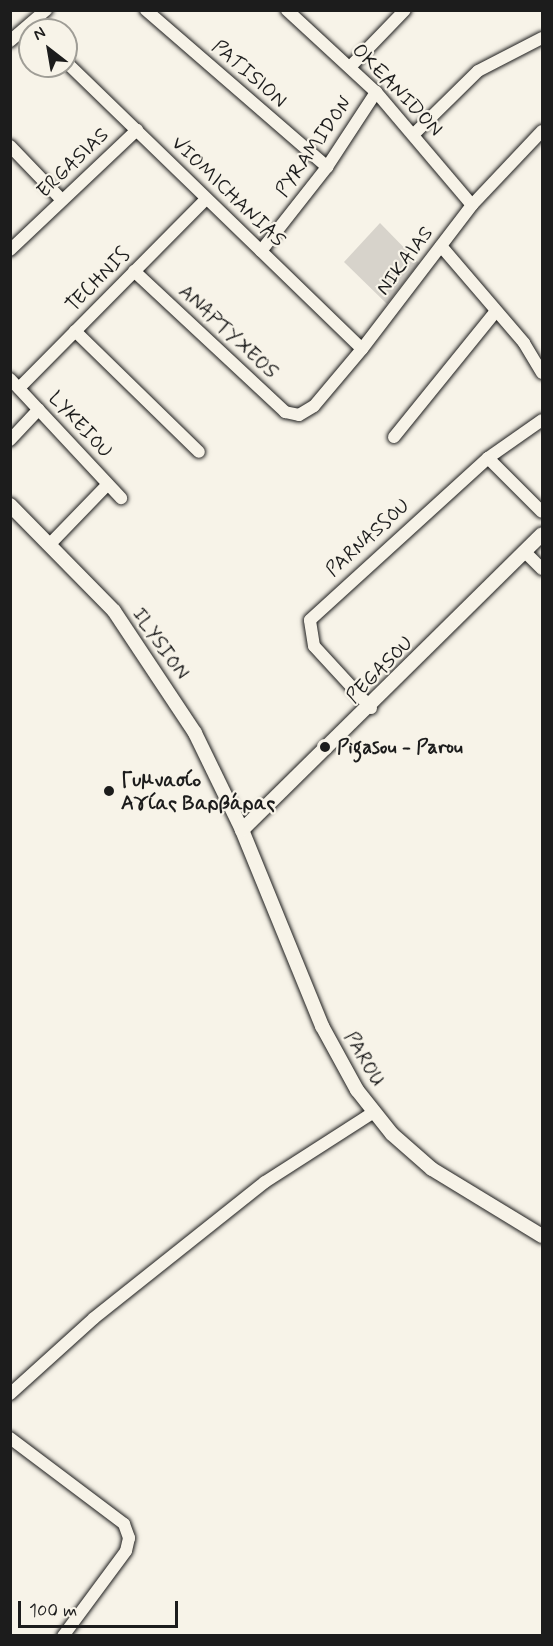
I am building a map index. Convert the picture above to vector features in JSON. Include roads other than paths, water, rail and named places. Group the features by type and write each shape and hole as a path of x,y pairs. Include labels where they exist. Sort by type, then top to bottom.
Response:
{"street":[{"name":"PATISION","path":"146,10 327,168"},
{"name":"OKEANIDON","path":"287,10 350,67 415,133 472,205"},
{"path":"350,67 405,10"},
{"path":"415,133 478,71 543,38"},
{"name":"VIOMICHANIAS","path":"78,73 205,200 261,251 362,350"},
{"name":"PYRAMIDON","path":"261,251 327,168 376,92"},
{"name":"ERGASIAS","path":"10,250 137,130"},
{"path":"540,133 543,147"},
{"name":"NIKAIAS","path":"299,416 314,406 362,350 472,205 540,133"},
{"path":"10,146 62,200"},
{"name":"TECHNIS","path":"15,383 75,331 205,200"},
{"path":"441,246 496,310 543,373"},
{"name":"ANAPTYXEOS","path":"134,271 285,412 299,416"},
{"path":"394,437 496,310"},
{"path":"75,331 199,452"},
{"name":"LYKEIOU","path":"15,383 121,498"},
{"path":"10,440 39,409"},
{"name":"PARNASSOU","path":"371,708 314,646 310,620 488,458 543,420"},
{"path":"488,458 543,512"},
{"path":"51,544 108,484"},
{"name":"ILYSION","path":"10,505 51,544 114,611 168,687 242,830"},
{"name":"PEGASOU","path":"242,830 371,708 543,534"},
{"path":"525,552 543,568"},
{"name":"PAROU","path":"242,830 322,1026 374,1112 432,1169 543,1236"},
{"path":"10,1394 94,1318 265,1182 374,1112"},
{"path":"10,1438 124,1524 129,1538 126,1551 63,1635"}],"place":[{"name":"Pigasou - Parou","path":"325,747"},
{"name":"Γυμνασίο Αγίας Βαρβάρας","path":"109,791"}]}
